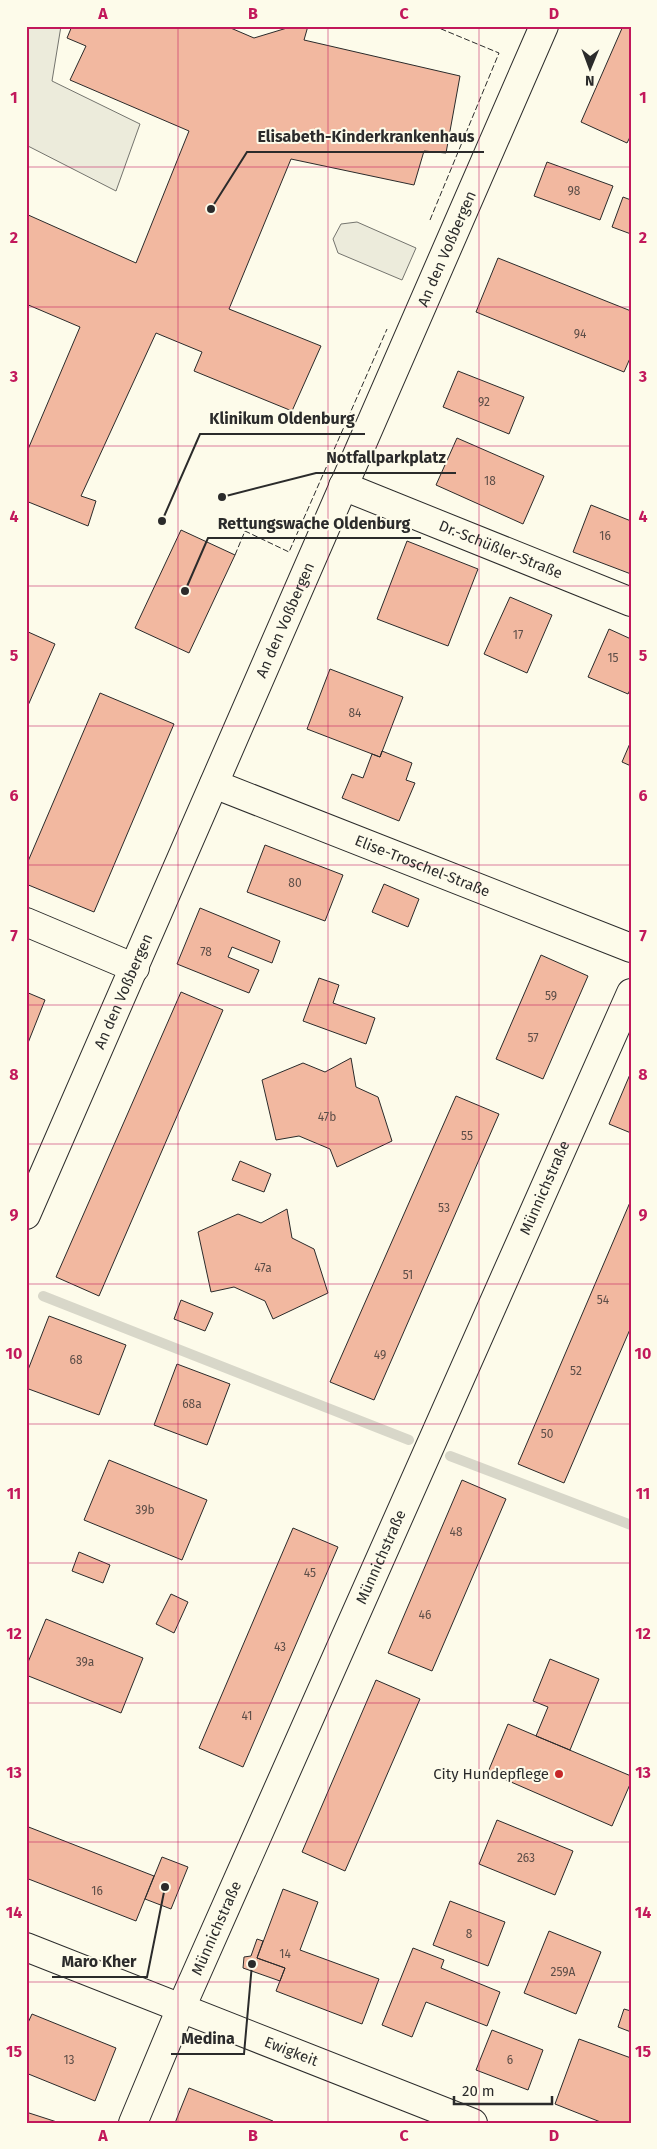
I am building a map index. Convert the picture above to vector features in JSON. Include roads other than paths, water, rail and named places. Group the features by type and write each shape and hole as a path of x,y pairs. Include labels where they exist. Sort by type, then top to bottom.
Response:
{"street":[{"name":"An den Voßbergen","path":"26,1215 544,26"},
{"name":"Dr.-Schüßler-Straße","path":"342,486 631,602"},
{"name":"Elise-Troschel-Straße","path":"214,784 631,948"},
{"path":"26,922 135,968"},
{"name":"Münnichstraße","path":"133,2123 181,2008 631,993"},
{"name":"Ewigkeit","path":"26,1948 473,2123"}],"waterway":[{"path":"43,1296 409,1440"},
{"path":"450,1456 631,1525"}],"place":[{"name":"Elisabeth-Kinderkrankenhaus","path":"211,209"},
{"name":"Notfallparkplatz","path":"222,497"},
{"name":"Klinikum Oldenburg","path":"162,521"},
{"name":"Rettungswache Oldenburg","path":"185,591"},
{"name":"City Hundepflege","path":"559,1774"},
{"name":"Maro Kher","path":"165,1887"},
{"name":"Medina","path":"252,1964"}]}
